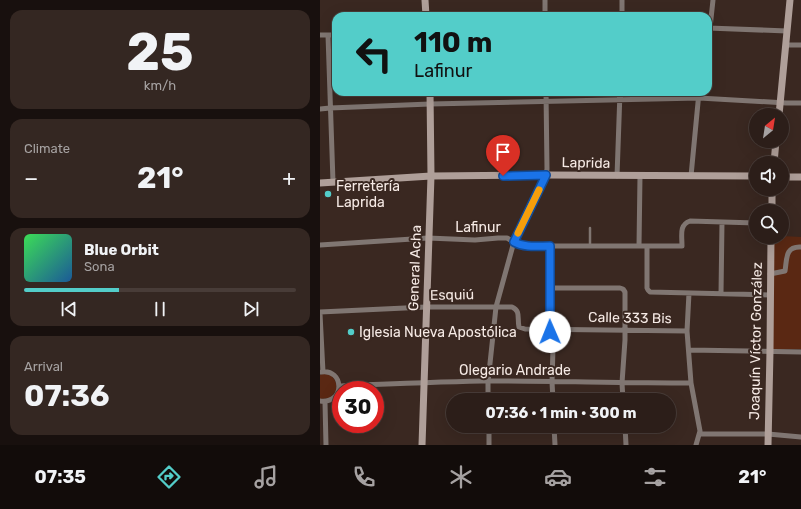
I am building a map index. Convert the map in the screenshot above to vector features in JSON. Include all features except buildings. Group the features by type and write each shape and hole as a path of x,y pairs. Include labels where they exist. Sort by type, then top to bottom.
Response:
{"street":[{"path":"425,0 426,12"},
{"path":"545,0 545,12"},
{"path":"622,0 622,12"},
{"path":"711,12 712,0"},
{"path":"780,108 790,0"},
{"path":"712,28 787,31"},
{"path":"320,35 332,35"},
{"path":"328,35 333,182"},
{"path":"786,45 801,45"},
{"name":"General Acha","path":"422,445 431,176 430,96"},
{"path":"488,393 496,307 514,242 546,175 546,96"},
{"path":"617,176 620,96"},
{"path":"320,109 430,104 699,98 801,103"},
{"path":"691,176 699,98"},
{"name":"Laprida","path":"320,183 431,176 749,176"},
{"path":"639,246 640,176"},
{"path":"789,177 801,177"},
{"name":"Lafinur","path":"320,245 428,238 475,240 507,238 519,245 524,246 682,246 682,229 686,223 690,221 722,222"},
{"path":"721,294 722,222 749,223"},
{"name":"Joaquín Víctor González","path":"768,445 771,244"},
{"path":"550,246 550,329 553,348 553,393"},
{"path":"647,246 647,288 653,292 770,295"},
{"path":"770,274 786,271 787,254 791,248 801,247"},
{"path":"550,288 623,289 625,329 623,393"},
{"path":"689,293 687,331 691,383 700,428 700,434 696,445"},
{"name":"Esquiú","path":"320,313 426,307 512,307 518,311 519,327 525,329"},
{"path":"320,313 322,372 332,374 336,377 338,381"},
{"name":"Calle 333 Bis","path":"525,329 625,329 687,331"},
{"path":"689,350 801,352"},
{"name":"Olegario Andrade","path":"384,384 488,382 691,383"},
{"path":"326,445 322,402 332,400"},
{"path":"489,433 489,445"},
{"path":"554,433 555,445"},
{"path":"625,433 626,445"},
{"path":"700,434 768,434 801,437"}],"lane":[{"path":"590,228 590,246"}],"shaded area":[{"path":"789,236 801,237 801,349 772,349 773,244 789,244"},
{"path":"326,374 332,376 335,381 332,381 332,395 330,398 320,399 320,375"}],"slow traffic":[{"path":"518,233 539,190"}],"place":[{"name":"Ferretería Laprida","path":"328,194"},
{"name":"Iglesia Nueva Apostólica","path":"351,332"}],"route":[{"path":"503,176 546,175 514,242 524,246 550,246 550,332"}]}
